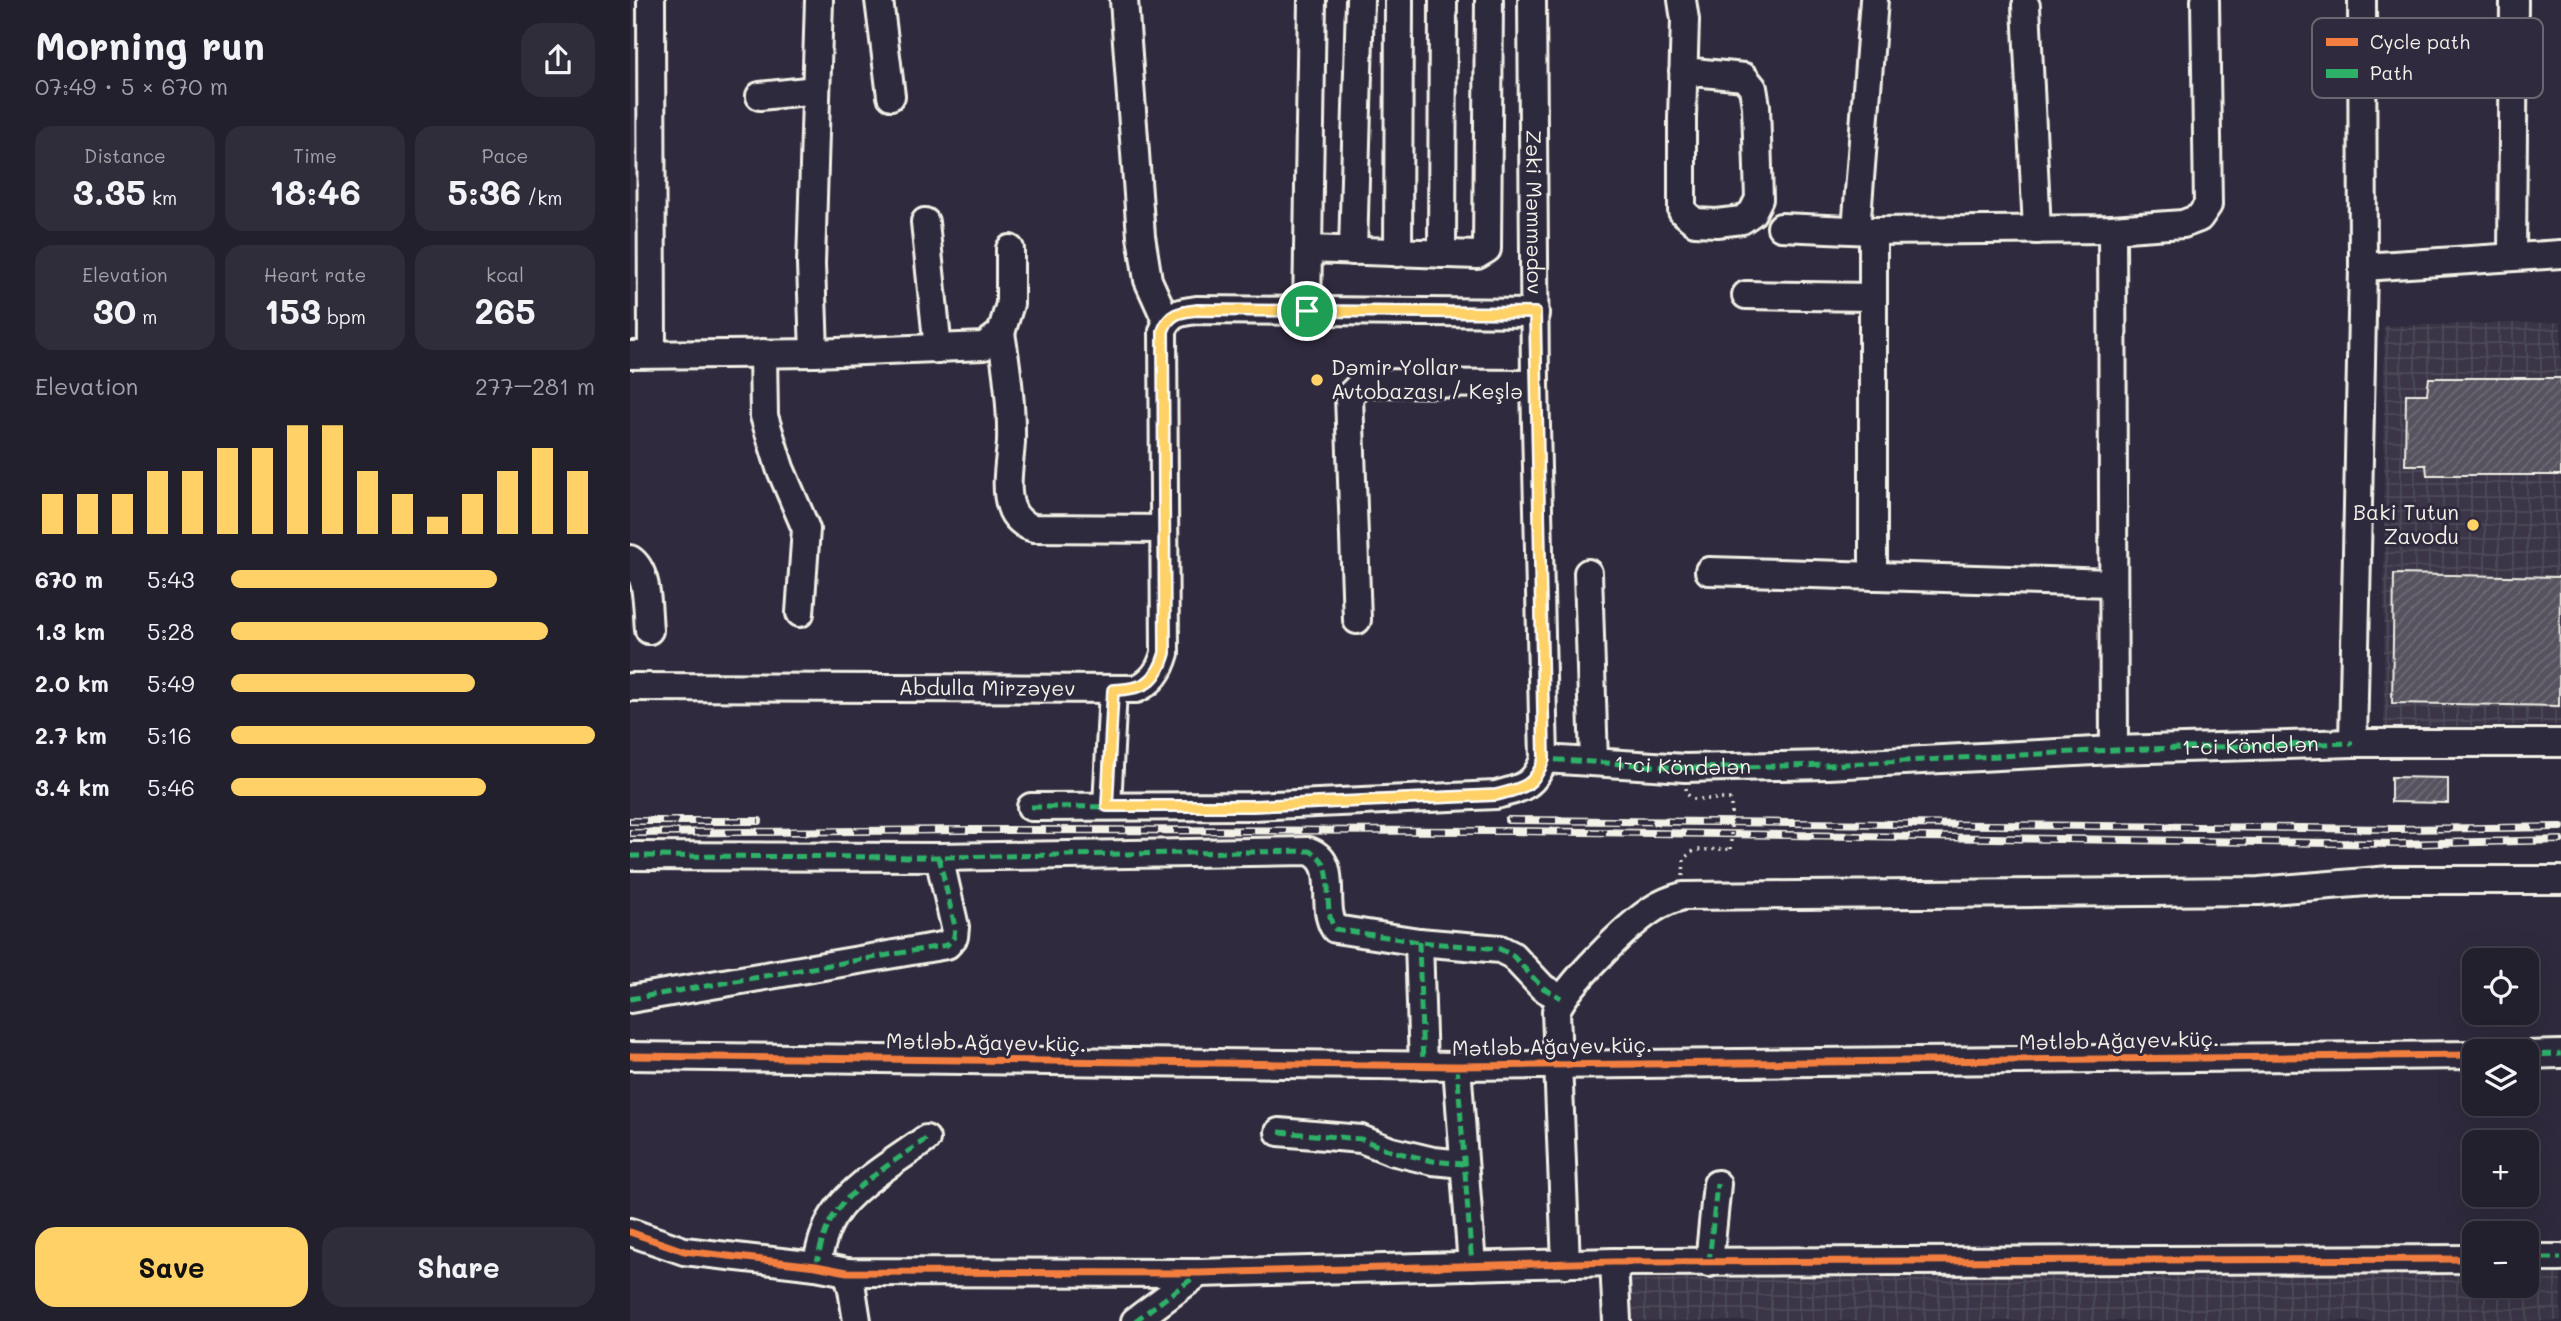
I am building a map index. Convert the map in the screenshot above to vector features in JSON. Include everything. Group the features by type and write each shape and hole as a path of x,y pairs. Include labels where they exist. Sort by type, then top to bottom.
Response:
{"street":[{"path":"651,0 641,354 938,350 984,346 1001,333"},
{"path":"814,353 811,264 819,0"},
{"path":"878,0 891,96"},
{"path":"1124,0 1141,236 1148,280 1166,320 1178,312 1197,310 1535,313"},
{"path":"1307,311 1312,0"},
{"path":"1353,251 1360,0"},
{"path":"1398,253 1399,0"},
{"path":"1442,254 1443,0"},
{"path":"1308,249 1477,256 1487,249 1489,0"},
{"name":"Zəki Məmmədov","path":"1532,0 1535,384 1544,759"},
{"path":"1682,0 1685,20 1683,71 1682,211 1695,222 1742,220 1752,214 1759,199 1756,106 1752,88 1744,77 1683,71"},
{"path":"1873,576 1873,297 1865,231 1874,0"},
{"path":"1781,228 1865,231 2112,229 2183,224 2199,218 2208,205 2205,0"},
{"path":"2362,0 2362,18"},
{"path":"2514,0 2514,18"},
{"path":"2026,6 2037,230"},
{"path":"760,96 816,90"},
{"path":"2353,743 2363,267 2362,98"},
{"path":"2512,257 2513,98"},
{"path":"925,222 938,350"},
{"path":"2112,229 2114,750"},
{"path":"1010,249 1010,304 1001,333 1011,419 1011,509 1019,520 1034,528 1164,529"},
{"path":"2363,267 2561,254"},
{"path":"1746,295 1873,297"},
{"name":"Abdulla Mirzəyev","path":"630,687 1113,690 1136,689 1146,685 1156,675 1165,653 1163,331 1166,320"},
{"path":"763,353 764,416 780,468 806,529 800,613"},
{"path":"1357,620 1349,396 1362,383 1535,384"},
{"path":"630,559 637,563 643,577 649,630"},
{"path":"1709,571 2112,583"},
{"path":"1588,573 1594,762"},
{"path":"1107,806 1113,690"},
{"name":"1-ci Köndələn","path":"1544,759 1685,768 1828,765 2114,750 2353,743 2561,743"},
{"path":"1031,807 1253,806 1496,795 1529,784 1539,773 1544,759"},
{"path":"630,856 939,857 1309,851 1319,855 1326,863 1330,921 1335,929 1419,942 1500,949 1512,955 1543,988 1561,998 1631,926 1653,909 1683,896 2259,891 2390,880 2561,880"},
{"path":"630,999 947,945 954,937 955,927 939,857"},
{"name":"Mətləb Ağayev küç.","path":"1419,942 1423,1066"},
{"name":"Mətləb Ağayev küç.","path":"1561,998 1555,1025 1566,1264"},
{"path":"2539,1055 2561,1054"},
{"name":"Mətləb Ağayev küç.","path":"630,1056 1457,1066 2462,1055"},
{"name":"Mətləb Ağayev küç.","path":"1457,1066 1472,1266"},
{"path":"1279,1132 1361,1139 1391,1152 1463,1164"},
{"path":"816,1266 825,1232 847,1198 926,1139"},
{"path":"1709,1263 1717,1184"},
{"path":"630,1232 684,1251 847,1272 1199,1273 1614,1262 2462,1259"},
{"path":"2539,1258 2561,1258"},
{"path":"1614,1262 1617,1321"},
{"path":"847,1272 857,1321"},
{"path":"1135,1321 1199,1273"}],"path":[{"path":"1683,896 1684,858 1695,850 1731,849 1731,799 1693,799"}],"shaded area":[{"name":"Baki Tutun Zavodu","path":"2561,322 2561,725 2384,727 2384,326"},
{"path":"2539,1267 2561,1267 2561,1321 1631,1321 1629,1274 2462,1268 2462,1298 2539,1298"}],"building":[{"path":"2429,378 2561,378 2561,475 2427,475 2426,465 2405,465 2406,394 2427,394"},
{"path":"2394,574 2560,577 2559,706 2392,703"},
{"path":"2391,777 2448,778 2448,803 2391,802"}],"railway":[{"path":"1508,820 2397,829 2561,827"},
{"path":"630,821 759,821"},
{"path":"630,833 961,830 1508,831 2400,844 2561,840"}],"marked path":[{"path":"1535,313 1544,759"},
{"path":"1107,806 1113,690"},
{"path":"1031,807 1253,806 1496,795 1532,780 1544,759 1685,768 1828,765 2114,750 2353,743"},
{"path":"630,856 939,857 1309,851 1319,857 1324,865 1329,908 1335,929 1419,942 1500,949 1512,955 1543,988 1561,998"},
{"path":"630,999 947,945 954,937 955,927 939,857"},
{"path":"1419,942 1423,1066"},
{"path":"2539,1055 2561,1054"},
{"path":"1457,1066 1472,1266"},
{"path":"1279,1132 1361,1139 1391,1151 1433,1161 1463,1164"},
{"path":"816,1266 828,1227 842,1204 876,1174 926,1139"},
{"path":"1709,1263 1717,1184"},
{"path":"2539,1258 2561,1258"},
{"path":"1135,1321 1197,1275"}],"cycle path":[{"path":"630,1056 1457,1066 2462,1055"},
{"path":"630,1232 684,1251 847,1272 1199,1273 1614,1262 2462,1259"}],"place":[{"name":"Dəmir Yollar Avtobazası / Keşlə","path":"1317,380"},
{"name":"Baki Tutun Zavodu","path":"2473,525"}],"route":[{"path":"1197,310 1307,311 1535,313 1544,759 1539,773 1529,784 1496,795 1253,806 1107,806 1113,690 1136,689 1146,685 1156,675 1165,653 1163,331 1166,320 1178,312 1197,310"}]}
